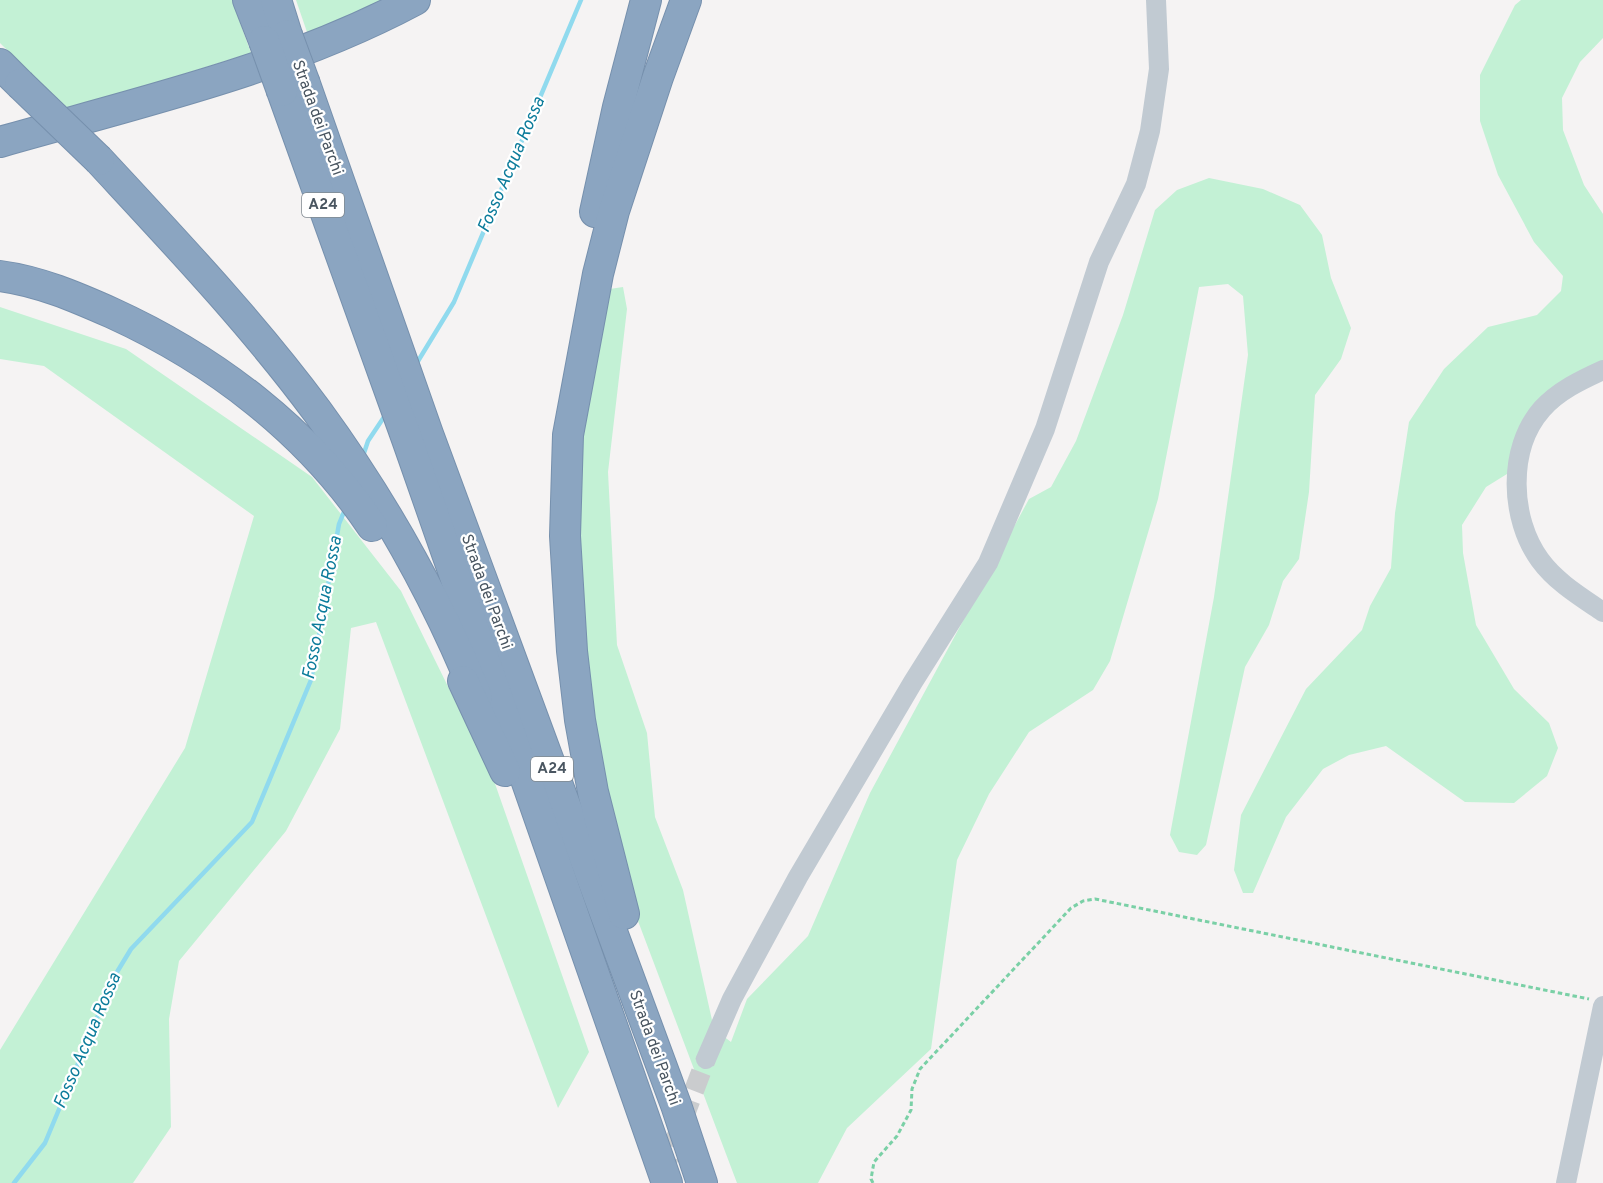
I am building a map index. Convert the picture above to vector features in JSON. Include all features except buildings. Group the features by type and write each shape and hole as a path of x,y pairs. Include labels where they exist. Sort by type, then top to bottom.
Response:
{"highway":[{"name":"Strada dei Parchi","path":"248,0 275,38 418,438 625,1064 667,1183"},
{"name":"Strada dei Parchi","path":"275,38 276,0"},
{"path":"0,142 224,78 340,38 415,0"},
{"path":"646,0 618,107 584,266 571,358 565,494 565,556 580,720 603,836 676,1105"},
{"path":"568,435 598,274 614,211 654,87 686,0"},
{"path":"10,74 99,160 260,338 317,412 368,502 415,564 450,633 625,1064"},
{"path":"0,276 69,294 130,321 186,351 237,385 278,418 338,481 368,502"},
{"name":"Strada dei Parchi","path":"418,438 676,1105 702,1183"}],"lane":[{"path":"706,1059 732,999 798,877 913,682 988,563 1045,429 1099,262 1136,184 1150,131 1159,69 1156,0"},
{"path":"1603,370 1558,395 1537,416 1522,447 1517,491 1522,522 1540,561 1559,580 1603,612"},
{"path":"1566,1183 1597,1003"}],"path":[{"path":"873,1183 871,1179 874,1162 897,1136 911,1110 912,1089 920,1069 1071,908 1083,901 1095,899 1597,1003"}],"green space":[{"path":"0,0 232,0 251,53 68,110 0,43"},
{"path":"296,0 383,0 308,35"},
{"path":"1521,0 1603,0 1603,38 1580,62 1562,98 1563,130 1584,185 1603,214 1603,366 1516,445 1507,474 1486,487 1462,525 1463,553 1476,625 1514,689 1549,723 1558,748 1547,776 1514,803 1465,802 1386,746 1349,755 1323,769 1286,817 1253,893 1243,893 1234,870 1241,815 1306,689 1362,630 1370,606 1391,568 1395,513 1409,422 1444,369 1488,327 1537,315 1561,291 1563,276 1534,242 1498,175 1480,121 1480,75 1515,5"},
{"path":"1209,178 1263,189 1300,205 1322,235 1331,278 1351,328 1341,359 1315,395 1309,492 1299,559 1283,581 1269,625 1245,667 1206,845 1197,855 1179,852 1170,835 1214,597 1248,355 1243,296 1228,284 1199,287 1158,499 1110,661 1093,690 1029,732 989,794 957,860 931,1049 847,1128 818,1183 737,1183 638,921 600,761 586,666 578,528 585,395 603,290 623,287 627,309 608,472 617,645 647,733 655,817 683,890 714,1029 731,1042 747,999 808,936 870,793 1029,499 1051,487 1076,441 1123,315 1155,210 1177,190"},
{"path":"0,307 126,349 312,477 401,591 493,778 589,1052 558,1108 376,622 351,628 340,729 286,831 179,961 169,1019 171,1127 133,1183 0,1183 0,1050 185,748 254,516 44,366 0,359"}],"waterway":[{"name":"Fosso Acqua Rossa","path":"415,366 454,302 581,0"},
{"name":"Fosso Acqua Rossa","path":"363,456 368,441 386,414"},
{"name":"Fosso Acqua Rossa","path":"14,1183 45,1143 114,977 131,949 252,822 311,680 339,524 346,507"}],"tunnel":[{"path":"662,1175 706,1059"}]}
